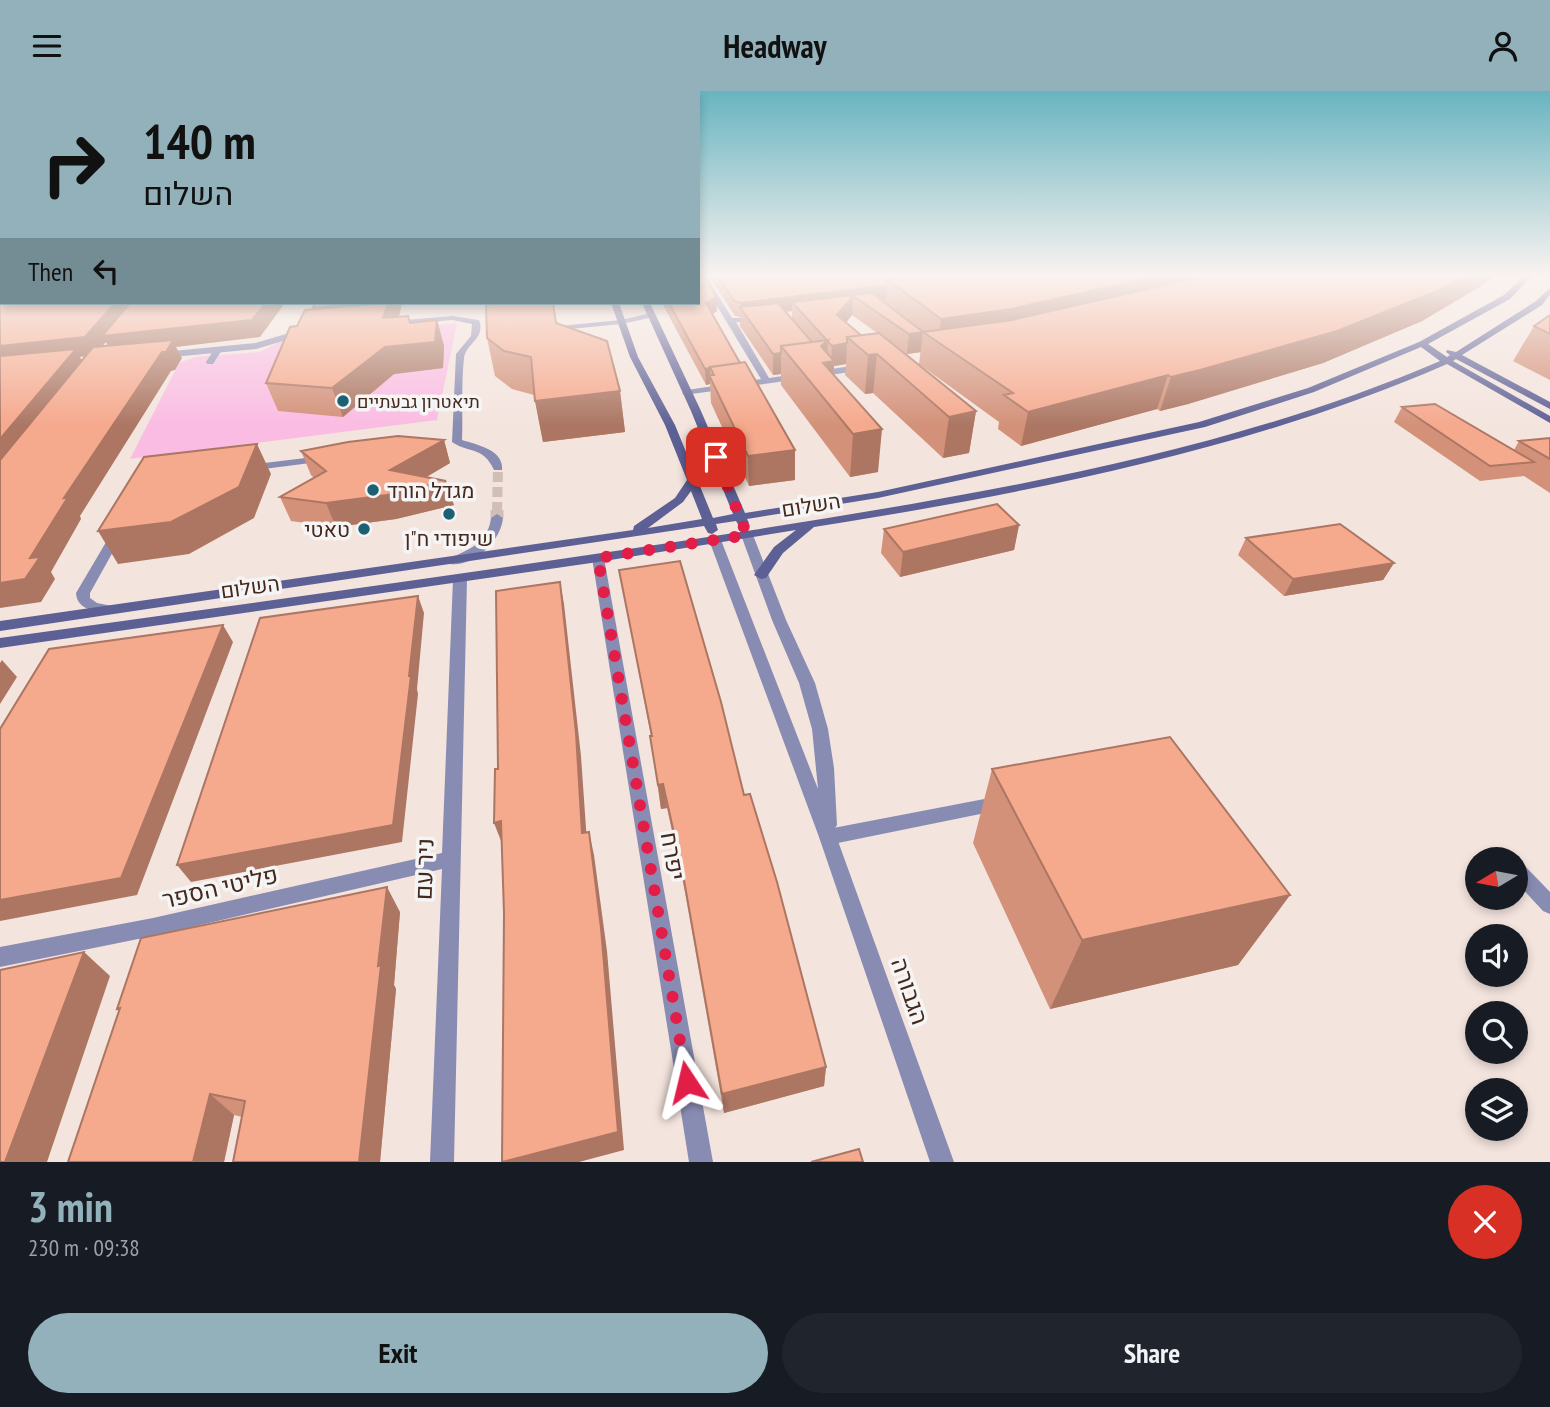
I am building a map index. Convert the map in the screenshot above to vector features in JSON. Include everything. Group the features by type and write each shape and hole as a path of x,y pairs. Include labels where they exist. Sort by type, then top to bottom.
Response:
{"main road":[{"name":"הגבורה","path":"623,326 638,366 670,425 715,540"},
{"path":"656,326 747,535"},
{"name":"השלום","path":"0,627 455,561 878,495 1201,425 1311,390 1422,344 1455,326"},
{"name":"השלום","path":"0,643 269,603 460,579 715,540 1057,479 1231,437 1385,388 1452,358 1503,326"},
{"path":"1422,344 1550,406"},
{"path":"1452,358 1550,420"},
{"path":"629,534 679,500 693,479"},
{"path":"761,575 778,550 813,524"}],"street":[{"path":"457,442 460,354 476,332 476,326"},
{"path":"734,326 767,382"},
{"path":"152,356 256,346 314,330"},
{"path":"476,332 489,331"},
{"path":"210,362 218,350"},
{"path":"822,365 830,373"},
{"path":"687,393 869,367"},
{"path":"443,443 457,442 485,450 497,461 498,468"},
{"path":"231,470 337,457"},
{"path":"114,610 93,607 83,599 83,593 127,516"},
{"path":"455,561 492,539 497,531 497,518"},
{"name":"הגבורה","path":"747,535 807,683 820,729 826,768 828,837"},
{"name":"הגבורה","path":"715,540 828,837 942,1162"},
{"name":"יפרח","path":"598,558 701,1162"},
{"name":"ניר עם","path":"442,1162 460,579"},
{"path":"828,837 1022,798"},
{"name":"פליטי הספר","path":"0,957 153,927 451,859"},
{"path":"1528,882 1550,905"}],"shaded area":[{"path":"423,326 456,326 437,420 130,459 179,363 195,357 260,352 287,338"}],"building":[{"path":"0,326 95,326 85,337 0,346"},
{"path":"111,326 196,326 102,336"},
{"path":"436,326 435,342 385,347 332,388 266,383 290,327"},
{"path":"487,326 564,326 607,341 620,391 535,401 531,357 504,351 487,338"},
{"path":"682,326 719,326 740,363 705,369"},
{"path":"753,326 798,326 812,342 781,346 781,353 773,354"},
{"path":"814,326 850,326 861,335 847,337 847,343 832,346"},
{"path":"897,326 915,326 923,332 909,334"},
{"path":"968,326 1350,326 1200,370 1171,377 1168,375 1028,412 1004,395 1013,393 923,332"},
{"path":"1534,326 1550,326 1550,334"},
{"path":"879,333 976,411 949,417 877,354 868,355 847,337"},
{"path":"173,340 166,352 162,352 64,498 68,497 30,558 40,557 25,579 0,583 0,460 93,347"},
{"path":"828,340 821,346 834,361 823,363 882,429 853,434 781,346"},
{"path":"76,349 0,439 0,356"},
{"path":"745,362 795,450 748,456 709,375 714,375 710,367"},
{"path":"1435,404 1534,462 1490,466 1402,407"},
{"path":"398,436 444,440 390,470 446,481 387,495 326,503 280,497 326,471 301,451"},
{"path":"1550,438 1550,459 1519,441"},
{"path":"257,444 239,487 171,522 98,531 144,457"},
{"path":"997,504 1019,525 903,552 884,529"},
{"path":"1340,524 1394,563 1293,579 1246,538"},
{"path":"680,561 721,702 744,795 750,794 777,882 826,1067 722,1094 682,869 663,784 658,785 652,736 619,570"},
{"path":"560,582 576,733 582,833 589,832 601,928 618,1132 502,1162 504,913 501,821 494,823 495,769 498,769 496,591"},
{"path":"418,596 393,825 177,865 260,618"},
{"path":"223,625 121,878 0,900 0,729 49,649"},
{"path":"1170,737 1290,895 1082,940 992,769"},
{"path":"387,887 359,1162 233,1162 245,1101 210,1094 193,1162 68,1162 141,938"},
{"path":"84,952 5,1162 0,1162 0,970"},
{"path":"859,1149 863,1162 811,1162"}],"tunnel":[{"path":"497,512 498,468"},
{"path":"497,512 497,518"}],"place":[{"name":"תיאטרון גבעתיים","path":"343,401"},
{"name":"מגדל הורד","path":"373,490"},
{"name":"שיפודי ח\"ן","path":"449,514"},
{"name":"טאטי","path":"364,529"}],"route":[{"path":"687,1082 598,558 747,535 716,457"}]}
